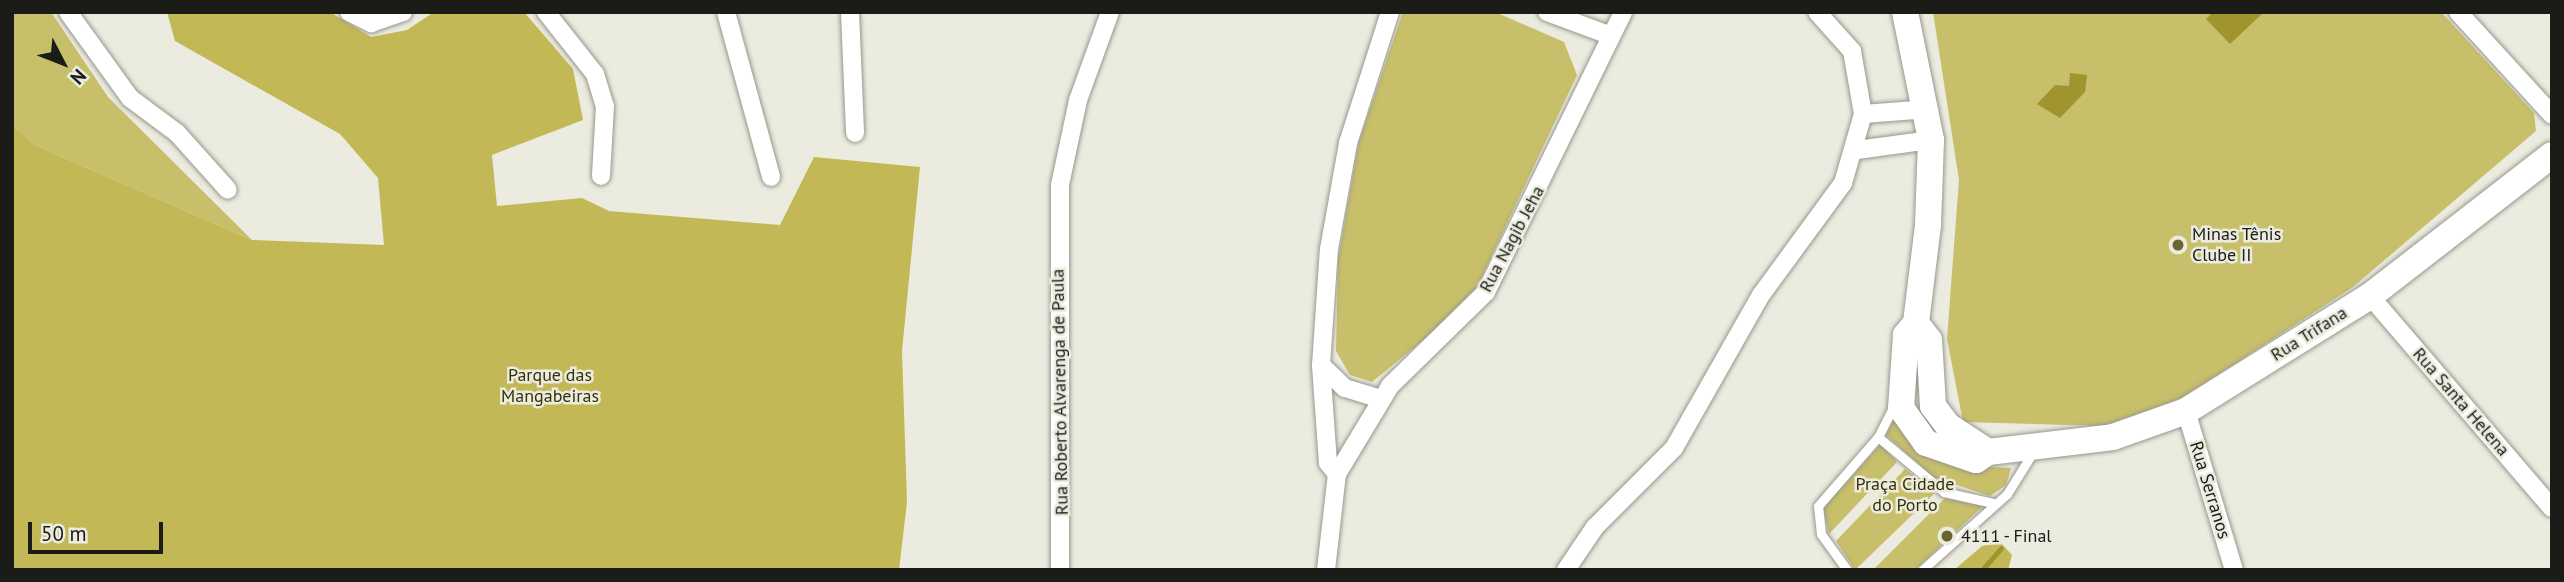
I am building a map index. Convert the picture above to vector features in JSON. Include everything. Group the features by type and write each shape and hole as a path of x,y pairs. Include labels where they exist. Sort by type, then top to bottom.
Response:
{"street":[{"path":"68,12 130,99 177,134 228,190"},
{"path":"349,12 371,23 403,12"},
{"path":"545,12 595,74 605,106 601,176"},
{"path":"726,12 771,177"},
{"path":"850,12 855,133"},
{"name":"Rua Roberto Alvarenga de Paula","path":"1060,570 1060,185 1078,100 1110,12"},
{"name":"Rua Nagib Jeha","path":"1337,474 1328,463 1321,365 1329,249 1348,143 1390,12"},
{"path":"1547,12 1609,35"},
{"name":"Rua Nagib Jeha","path":"1326,570 1337,474 1380,399 1486,292 1582,104 1609,35 1623,12"},
{"path":"1566,570 1595,527 1674,448 1761,295 1811,232 1857,150 1863,114 1852,51 1817,12"},
{"path":"1899,397 1906,335 1916,323 1931,140 1929,109 1905,12"},
{"path":"2458,12 2552,115"},
{"path":"1863,114 1929,109"},
{"path":"1857,150 1931,140"},
{"name":"Rua Trifana","path":"1899,397 1905,419 1926,443 1976,460 1988,452 2034,449 2113,438 2186,411 2370,296 2552,155"},
{"name":"Rua Santa Helena","path":"2370,296 2552,508"},
{"path":"1916,323 1929,340 1933,406 1948,426 1988,452"},
{"path":"1321,365 1345,388 1380,399"},
{"name":"Rua Serranos","path":"2186,411 2234,570"}],"lane":[{"path":"1847,570 1821,534 1818,506 1878,437 1899,397"},
{"path":"1878,437 1944,492 1993,503"},
{"path":"1922,570 1993,503 2007,494 2034,449"}],"green space":[{"path":"12,12 51,12 108,97 252,240 37,146 12,125"},
{"name":"Parque das Mangabeiras","path":"167,12 330,12 371,37 407,30 434,12 524,12 573,69 583,120 492,155 497,206 582,198 609,211 780,225 814,157 920,167 902,351 907,502 899,570 12,570 12,125 37,146 252,240 384,245 378,178 340,134 175,41"},
{"path":"1403,12 1495,12 1564,42 1577,75 1477,287 1450,318 1372,382 1350,375 1336,351 1338,260 1359,141"},
{"name":"Minas Tênis Clube II","path":"1933,12 2441,12 2534,113 2536,131 2353,287 2182,398 2104,426 1963,422 1947,339 1959,180"},
{"name":"Praça Cidade do Porto","path":"1896,414 1977,466 2011,468 2006,485 1990,496 1933,477 1886,435"},
{"name":"Praça Cidade do Porto","path":"1881,444 1897,462 1829,534 1823,508"},
{"name":"Praça Cidade do Porto","path":"1905,469 1936,492 1855,570 1836,541"},
{"name":"Praça Cidade do Porto","path":"1945,498 1983,506 1915,570 1873,570"},
{"path":"2001,543 2012,555 2008,570 1954,570 1982,546"}],"shaded area":[{"path":"2213,12 2264,12 2230,44 2206,19"},
{"path":"2070,73 2087,75 2085,92 2060,118 2037,104 2055,85 2069,86"}],"waterway":[{"path":"1982,570 2001,548"}],"place":[{"name":"Minas Tênis Clube II","path":"2178,245"},
{"name":"4111 - Final","path":"1947,536"}]}
